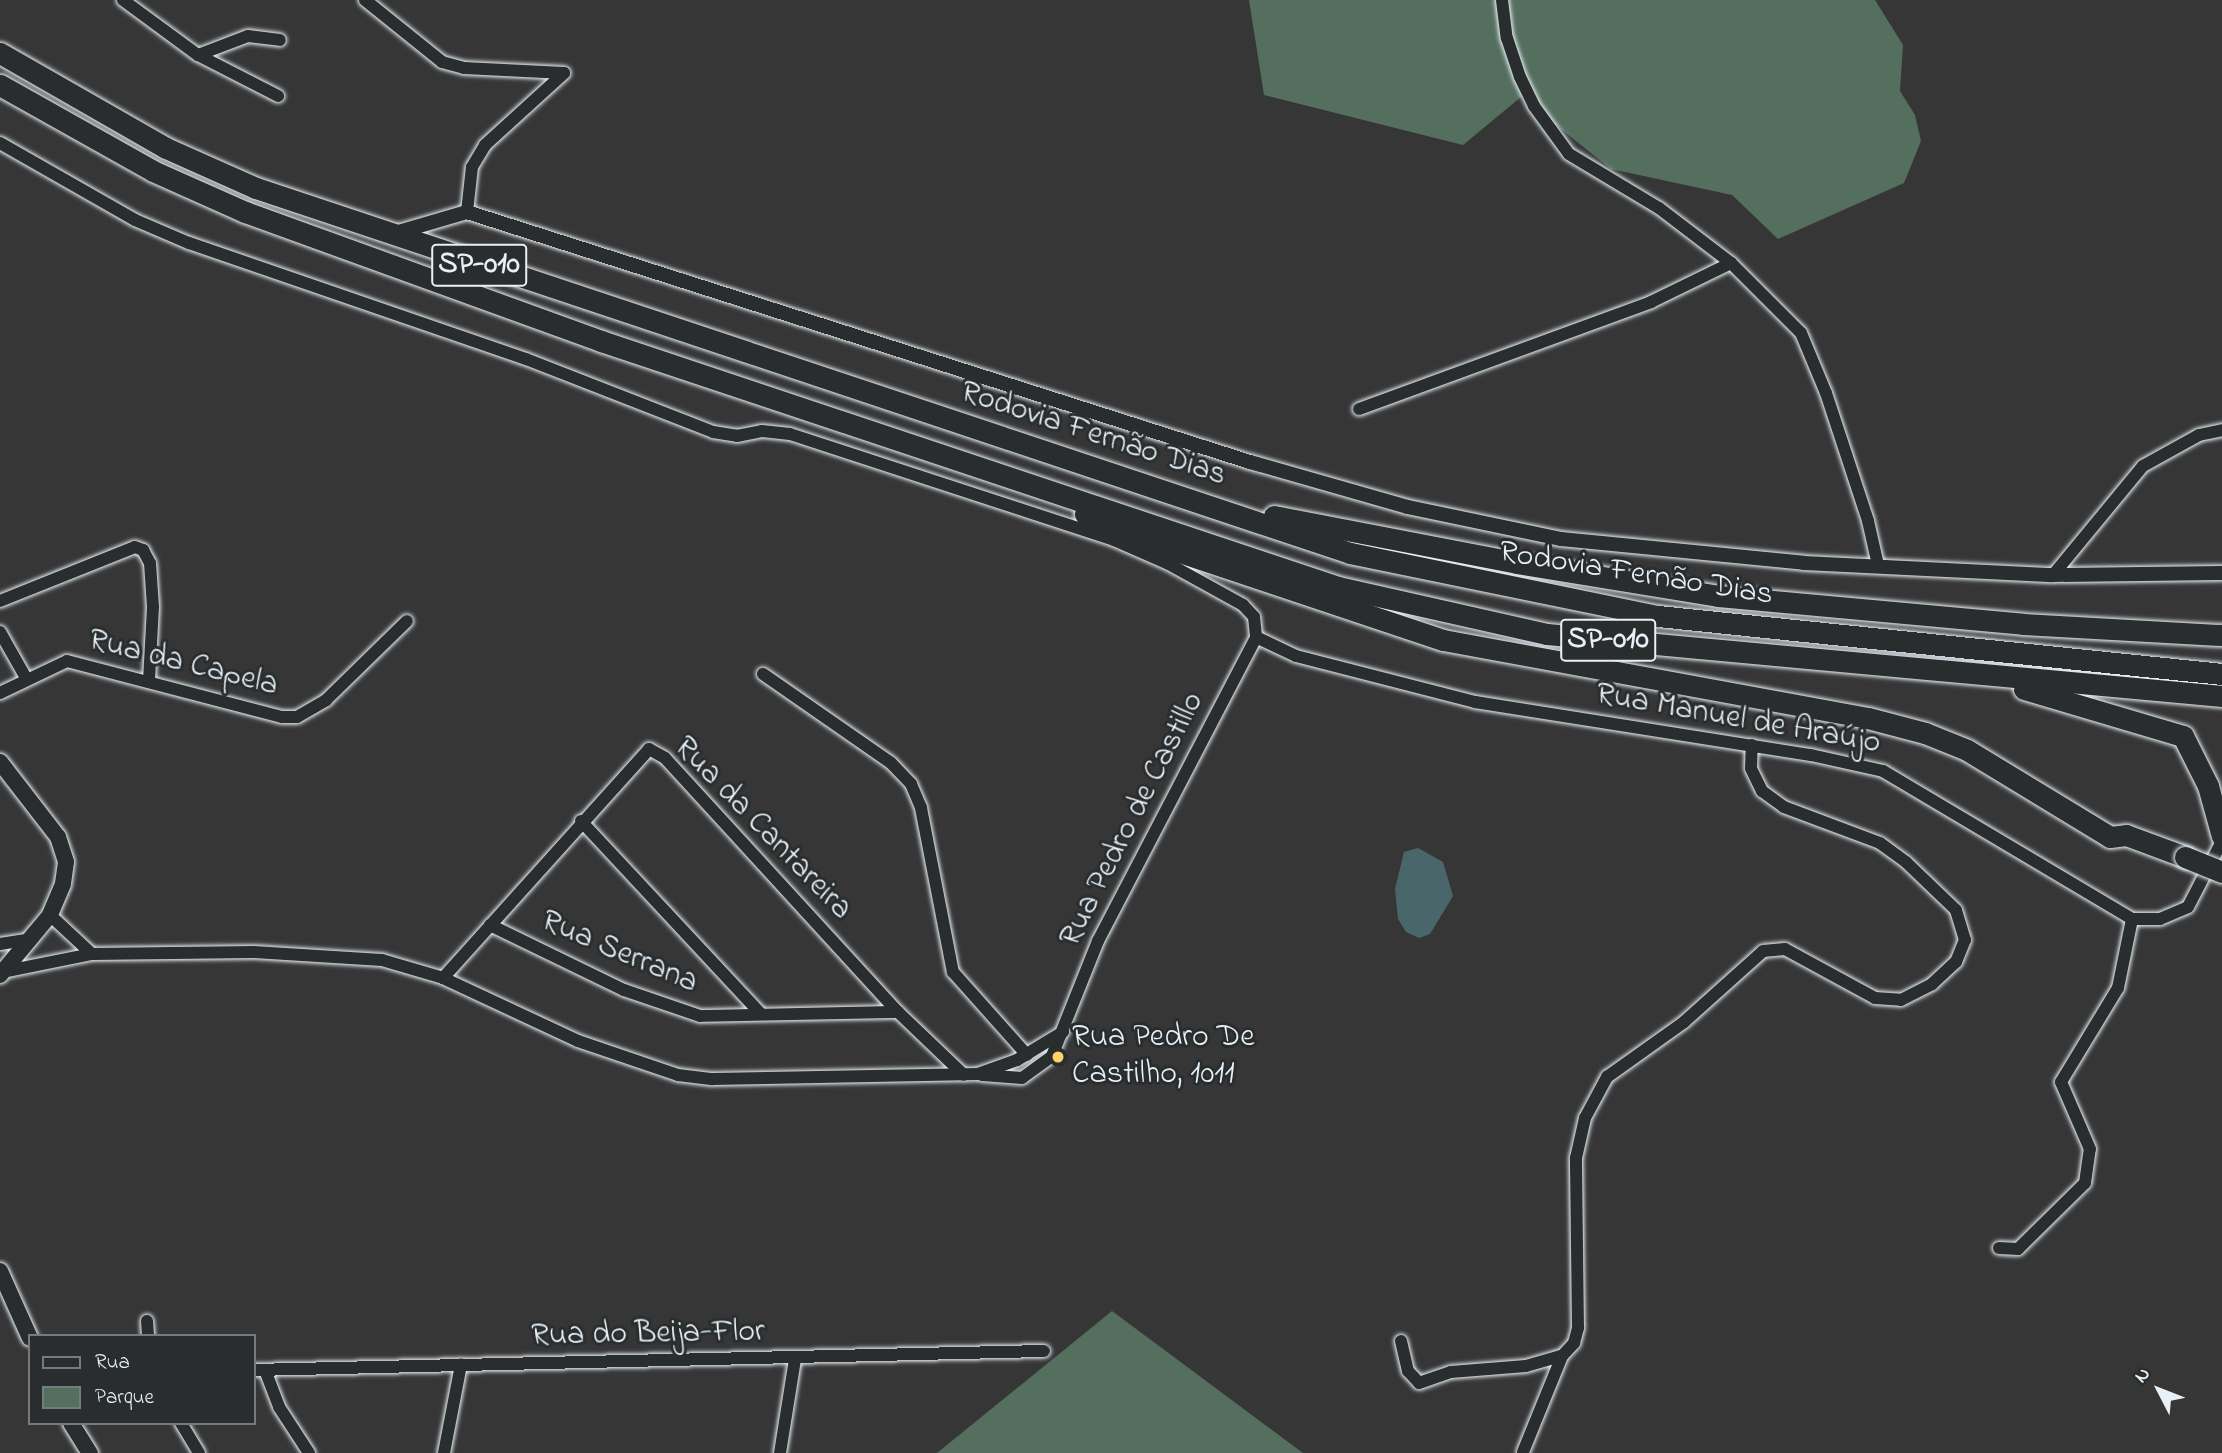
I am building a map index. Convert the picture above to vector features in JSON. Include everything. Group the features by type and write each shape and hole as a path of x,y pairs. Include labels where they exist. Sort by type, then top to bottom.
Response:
{"highway":[{"name":"Rodovia Fernão Dias","path":"0,53 166,148 256,188 387,235 1350,553 1658,616 2222,674"},
{"name":"Rodovia Fernão Dias","path":"0,85 153,171 245,212 601,341 1338,587 1547,634 2222,696"},
{"path":"1014,479 1129,536 1443,640 1868,718 1925,733 1966,750 2110,837 2126,835 2222,872"},
{"path":"1177,496 1517,563 1718,596 2023,624 2219,634"},
{"path":"1323,601 1467,618"},
{"path":"1972,674 2183,736 2208,786 2222,838"}],"main road":[{"path":"0,762 62,848 63,884 50,915 33,939 1,973"},
{"path":"0,1271 28,1334"},
{"path":"72,1425 90,1453"}],"street":[{"path":"123,0 198,55 278,96"},
{"path":"366,0 442,62 464,68 512,67 564,73 485,145 472,167 467,212"},
{"path":"1502,0 1507,38 1520,77 1534,106 1569,154 1659,208 1731,264 1787,318 1810,347 1868,521 1878,565"},
{"path":"198,55 235,38 280,40"},
{"path":"0,143 135,220 189,243 526,359 713,432 737,436 762,431 790,434 1114,540 1243,605 1254,617 1256,636"},
{"path":"387,235 467,212 1250,463 1408,507 1562,539 1804,563 2053,575 2222,573"},
{"path":"1359,409 1651,302 1731,264"},
{"path":"2053,575 2143,466 2199,435 2222,430"},
{"path":"0,601 135,547 143,550 150,563 153,607 149,682"},
{"name":"Rua da Capela","path":"0,693 26,678 67,662 282,718 297,717 326,699 407,621"},
{"path":"0,632 26,678"},
{"name":"Rua Manuel de Araújo","path":"1256,636 1296,656 1408,687 1752,745 1883,771 2132,919"},
{"name":"Rua Pedro de Castillo","path":"978,1074 1022,1078 1052,1056 1098,941 1256,636"},
{"path":"763,674 891,762 911,784 921,808 953,972 1027,1055"},
{"path":"1523,1452 1562,1356 1574,1343 1578,1328 1576,1158 1585,1118 1606,1077 1684,1022 1763,951 1785,949 1875,998 1901,1000 1932,984 1956,962 1965,940 1956,910 1906,862 1880,843 1784,807 1762,791 1751,768 1752,745"},
{"name":"Rua da Cantareira","path":"443,978 642,752 657,751 898,1012 964,1075"},
{"path":"581,821 761,1013"},
{"path":"1998,1248 2018,1249 2085,1183 2090,1149 2061,1082 2118,988 2132,919 2160,919 2188,907 2222,838"},
{"path":"50,915 92,954"},
{"name":"Rua Serrana","path":"490,925 624,990 678,1009 713,1017 761,1013 898,1012"},
{"path":"0,944 33,939"},
{"path":"1,973 92,954 352,955 443,978 578,1041 678,1074 745,1079 978,1074 1027,1055 1063,1032"},
{"path":"147,1321 148,1334"},
{"path":"1401,1341 1408,1371 1419,1383 1451,1372 1526,1366 1562,1356"},
{"name":"Rua do Beija-Flor","path":"259,1370 1044,1351"},
{"path":"780,1453 794,1359"},
{"path":"444,1453 461,1365"},
{"path":"259,1370 309,1453"},
{"path":"182,1425 199,1453"}],"green space":[{"path":"1249,0 1875,0 1903,45 1900,91 1915,115 1921,141 1904,183 1778,239 1732,195 1611,169 1521,97 1463,145 1264,95"},
{"path":"1112,1311 1303,1453 937,1453"}],"water":[{"path":"1418,848 1443,862 1453,896 1430,934 1419,938 1406,932 1398,919 1395,889 1404,852"}],"place":[{"name":"Rua Pedro De Castilho, 1011","path":"1058,1057"}]}
